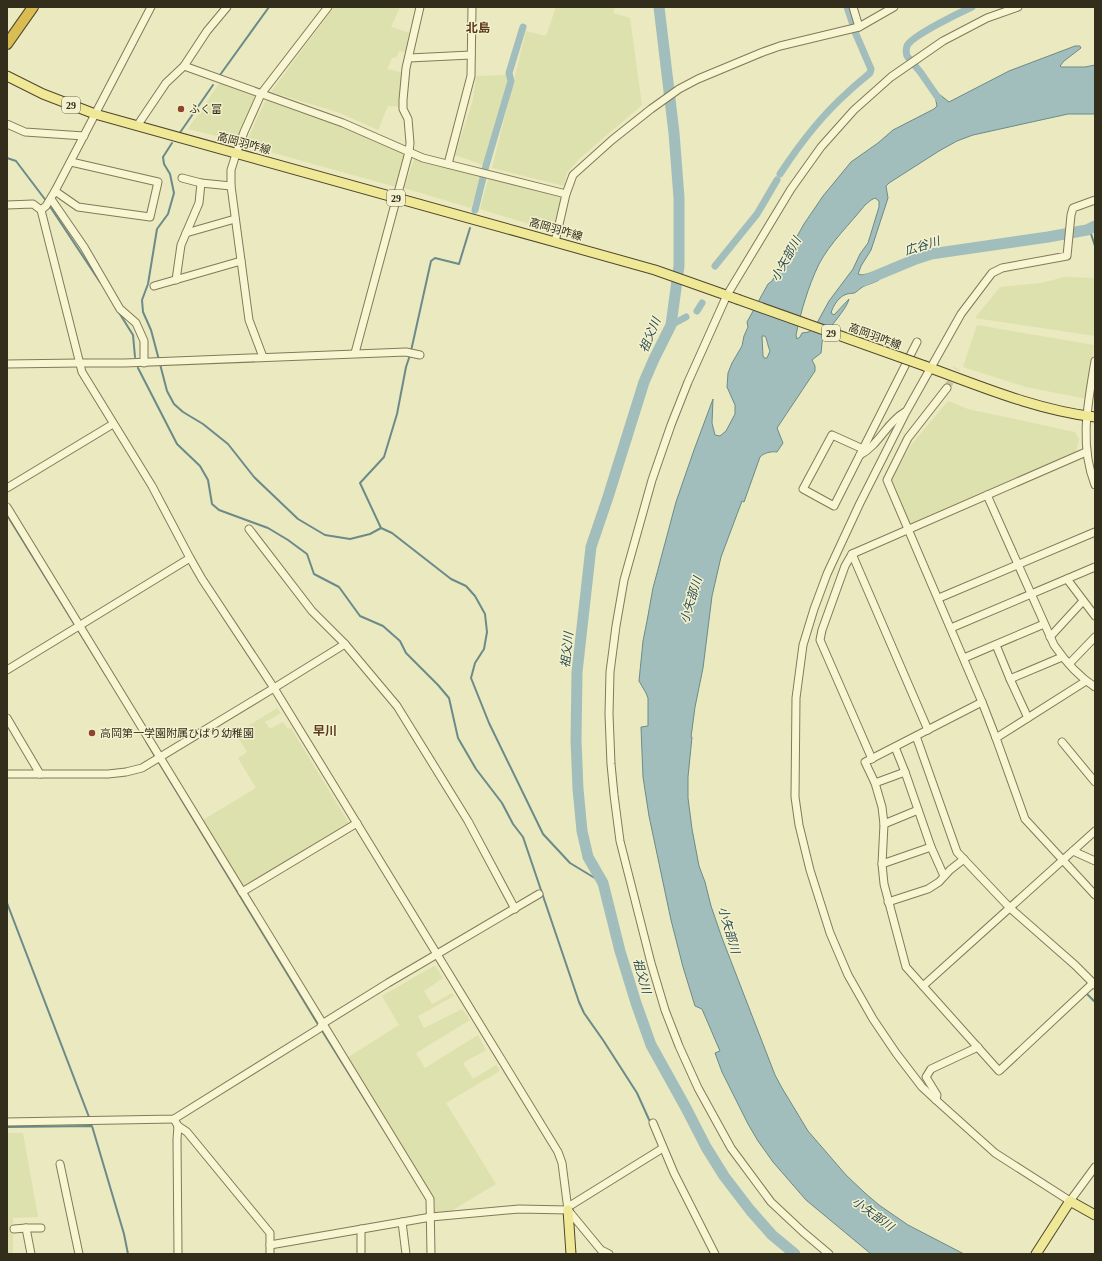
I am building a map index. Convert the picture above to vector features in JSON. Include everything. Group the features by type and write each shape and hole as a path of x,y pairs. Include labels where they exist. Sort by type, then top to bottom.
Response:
{"highway":[{"path":"7,42 33,7"}],"main road":[{"name":"高岡羽咋線","path":"7,76 43,94 95,114 655,270 1020,401 1091,416"},
{"path":"1036,1254 1068,1204 1095,1215"},
{"path":"568,1208 571,1254"}],"street":[{"path":"41,210 51,199 151,7"},
{"path":"137,126 166,83 184,66 207,31 227,7"},
{"path":"263,357 249,320 231,186 231,170 244,132 261,94 328,7"},
{"path":"355,353 396,198 410,152 408,119 403,109 406,68 420,7"},
{"path":"448,164 471,76 472,7"},
{"path":"852,7 859,27"},
{"path":"556,242 566,194 573,175 612,140 679,89 698,79 780,46 859,27 894,7"},
{"path":"829,1254 771,1202 731,1148 698,1088 665,1010 651,963 620,841 614,795 610,728 610,672 616,626 624,580 652,480 688,382 727,296 791,189 821,147 854,110 891,77 943,41 988,18 1018,7"},
{"path":"408,58 471,55"},
{"path":"184,66 344,123 423,158 566,194"},
{"path":"7,124 25,132 84,136"},
{"path":"55,191 78,207 150,217 158,182 71,162"},
{"path":"182,178 231,186"},
{"path":"176,280 182,245 199,203 201,182"},
{"path":"51,199 84,247 120,309 136,323 144,341 144,363"},
{"path":"1095,200 1074,208 1071,215 1067,256 1002,268 992,273 961,314 927,367 860,502 827,574 814,609 803,645 796,698 795,797 799,825 817,893 830,933 848,975 873,1019 896,1053 922,1087 995,1153 1068,1204 1095,1167"},
{"path":"7,205 33,204 41,210 82,372 152,486 190,558 274,688 558,1152 562,1163 568,1208 601,1250 609,1254"},
{"path":"186,233 235,218"},
{"path":"154,286 241,260"},
{"path":"906,412 898,416 869,450 861,452 832,435 803,489 834,506 861,452 917,342"},
{"path":"7,364 144,363 355,353 413,353"},
{"path":"1095,361 1091,416 1086,452 1089,470 1095,485"},
{"path":"947,388 908,438 887,480 939,598 982,702 1025,819 1095,895"},
{"path":"7,488 113,424"},
{"path":"872,759 820,640 822,630 845,566 852,554 1086,452"},
{"path":"987,496 1054,645 1069,664 1092,684 1028,718 996,738"},
{"path":"7,507 77,627 157,759 242,892 321,1026 430,1199 431,1254"},
{"path":"249,529 312,611 345,644 397,706 458,805 515,909"},
{"path":"939,598 1095,532"},
{"path":"852,554 928,730"},
{"path":"7,670 190,558"},
{"path":"951,628 1095,567"},
{"path":"1066,579 1095,616"},
{"path":"1050,637 1083,601"},
{"path":"964,658 1044,624"},
{"path":"1069,664 1095,637"},
{"path":"7,774 108,774 142,768 345,644"},
{"path":"996,645 1028,718"},
{"path":"1010,679 1062,656"},
{"path":"916,736 957,852 1010,908 1075,965 1094,984 999,1071 906,967 884,884 882,864 884,824 882,807 876,783 865,762 982,702"},
{"path":"7,718 40,774"},
{"path":"1062,742 1095,782"},
{"path":"895,747 931,846 944,876"},
{"path":"876,783 905,772"},
{"path":"884,824 918,810"},
{"path":"242,892 357,823"},
{"path":"923,986 1095,831"},
{"path":"882,864 931,846"},
{"path":"1073,851 1095,861"},
{"path":"888,902 928,889 939,882 950,870 964,859"},
{"path":"7,1122 176,1122 388,983 539,894"},
{"path":"936,1100 937,1095 926,1077 931,1069 978,1047"},
{"path":"176,1122 187,1132 270,1233 270,1254"},
{"path":"176,1122 178,1254"},
{"path":"653,1123 662,1148 715,1254"},
{"path":"270,1244 430,1217 519,1209 568,1208 662,1148"},
{"path":"60,1164 79,1254"},
{"path":"402,1222 406,1254"},
{"path":"26,1228 31,1254"},
{"path":"14,1229 40,1228"},
{"path":"361,1229 361,1254"}],"green space":[{"path":"334,7 400,7 391,27 410,33 406,52 399,51 396,58 392,58 387,69 404,73 401,107 388,106 378,130 340,113 271,92"},
{"path":"556,7 615,7 613,13 630,18 642,105 579,159 567,173 564,186 492,168 526,31 546,36"},
{"path":"506,75 509,80 483,165 455,155 473,100 476,76"},
{"path":"220,82 253,93 255,97 237,141 188,129"},
{"path":"266,99 341,125 407,153 396,187 245,145"},
{"path":"415,157 481,174 471,208 404,188"},
{"path":"489,176 560,197 561,200 552,231 480,209"},
{"path":"1065,277 1095,278 1095,336 975,318 1000,287 1041,283"},
{"path":"977,325 1094,345 1087,399 1026,387 963,367"},
{"path":"948,401 968,409 1075,432 1079,439 1075,455 908,525 889,484 911,445"},
{"path":"277,708 281,713 265,722 270,729 283,722 288,729 291,728 350,825 243,890 201,821 256,788 238,758 247,752 239,739 242,735 240,731"},
{"path":"434,966 443,978 424,991 432,1004 452,993 454,996 418,1016 424,1028 462,1009 470,1020 416,1053 425,1068 478,1035 486,1050 463,1063 473,1079 496,1065 500,1071 446,1103 496,1184 448,1213 435,1215 435,1202 347,1058 399,1025 382,996"},
{"path":"7,1133 23,1133 38,1217 13,1218 13,1254 7,1254"}],"water":[{"name":"小矢部川","path":"1075,46 1080,46 1081,48 1060,66 1085,67 1095,65 1095,114 1068,114 973,135 957,141 939,151 886,186 888,198 871,250 858,274 862,275 875,272 879,280 863,287 855,293 844,295 835,304 831,313 834,315 849,299 845,308 824,337 821,353 812,360 815,366 815,371 777,428 783,443 777,452 764,454 760,457 744,502 742,501 721,557 712,596 703,668 691,737 688,798 699,866 722,938 775,1075 808,1131 846,1175 865,1193 879,1205 908,1225 964,1254 871,1254 806,1200 773,1162 758,1141 722,1072 715,1053 720,1051 702,1009 695,1006 671,920 649,816 643,777 641,727 648,726 648,698 639,681 643,641 653,588 676,502 713,399 712,423 715,435 720,436 726,431 735,414 735,405 727,387 728,373 742,346 748,327 747,322 804,224 823,196 851,162 878,143 893,130 934,109 937,106 935,96 939,94 949,102 1009,71","holes":["875,198 879,201 879,207 868,243 860,254 853,269 829,301 817,323 809,332 802,333 797,339 796,335 803,308 811,281 819,264 840,234 865,205","762,336 765,336 770,351 767,358 764,358 763,356"]}],"waterway":[{"path":"220,75 269,7"},
{"name":"祖父川","path":"659,7 674,133 679,198 679,266 671,325 644,382 591,547 577,672 576,740 578,789 582,831 588,857 603,883 620,951 651,1045 706,1147 724,1176 750,1210 772,1235 795,1254"},
{"path":"847,7 853,25"},
{"path":"941,102 907,56 907,46 917,36 972,7"},
{"path":"485,169 511,81 509,73 523,27"},
{"path":"780,174 819,121 837,102 870,73 871,69 855,32"},
{"path":"179,134 213,85"},
{"path":"159,360 151,330 143,312 142,300 148,284 157,229 168,214 174,193 170,174 164,164 163,157 172,143"},
{"path":"7,158 16,161 47,202"},
{"path":"475,210 483,178"},
{"path":"715,266 757,214 777,180"},
{"path":"49,205 100,282"},
{"name":"広谷川","path":"863,281 931,254 1048,237 1087,230 1095,226"},
{"path":"411,351 431,261 435,258 459,264 470,228"},
{"path":"1087,230 1091,234 1095,246"},
{"path":"697,311 702,303"},
{"path":"118,311 133,335 135,357"},
{"path":"671,325 686,317"},
{"path":"410,355 406,367 397,414 384,457 360,483 381,528 392,533 451,579 466,586 475,596 485,614 487,632 484,649 475,663 471,678 489,723 543,834 570,863 603,883"},
{"path":"160,364 167,391 174,404 228,444 254,477 298,519 325,535 350,539 370,534 381,528"},
{"path":"138,368 177,444 200,466 208,480 212,504 219,510 268,528 307,554 314,574 339,587 360,616 383,626 400,641 406,653 449,698 458,738 476,769 502,803 513,824 523,837 584,1013 637,1093 651,1124"},
{"path":"7,515 107,677"},
{"path":"146,741 156,758"},
{"path":"158,761 319,1026"},
{"path":"7,903 89,1117"},
{"path":"1086,993 1095,1002"},
{"path":"321,1029 392,1143"},
{"path":"7,1127 92,1126 124,1234 128,1254"}],"tunnel":[{"path":"947,388 957,369"}],"place":[{"name":"ふく富","path":"181,109"},
{"name":"高岡第一学園附属ひばり幼稚園","path":"92,733"}],"district":[{"name":"北島","path":"478,28"},
{"name":"早川","path":"325,731"}]}
